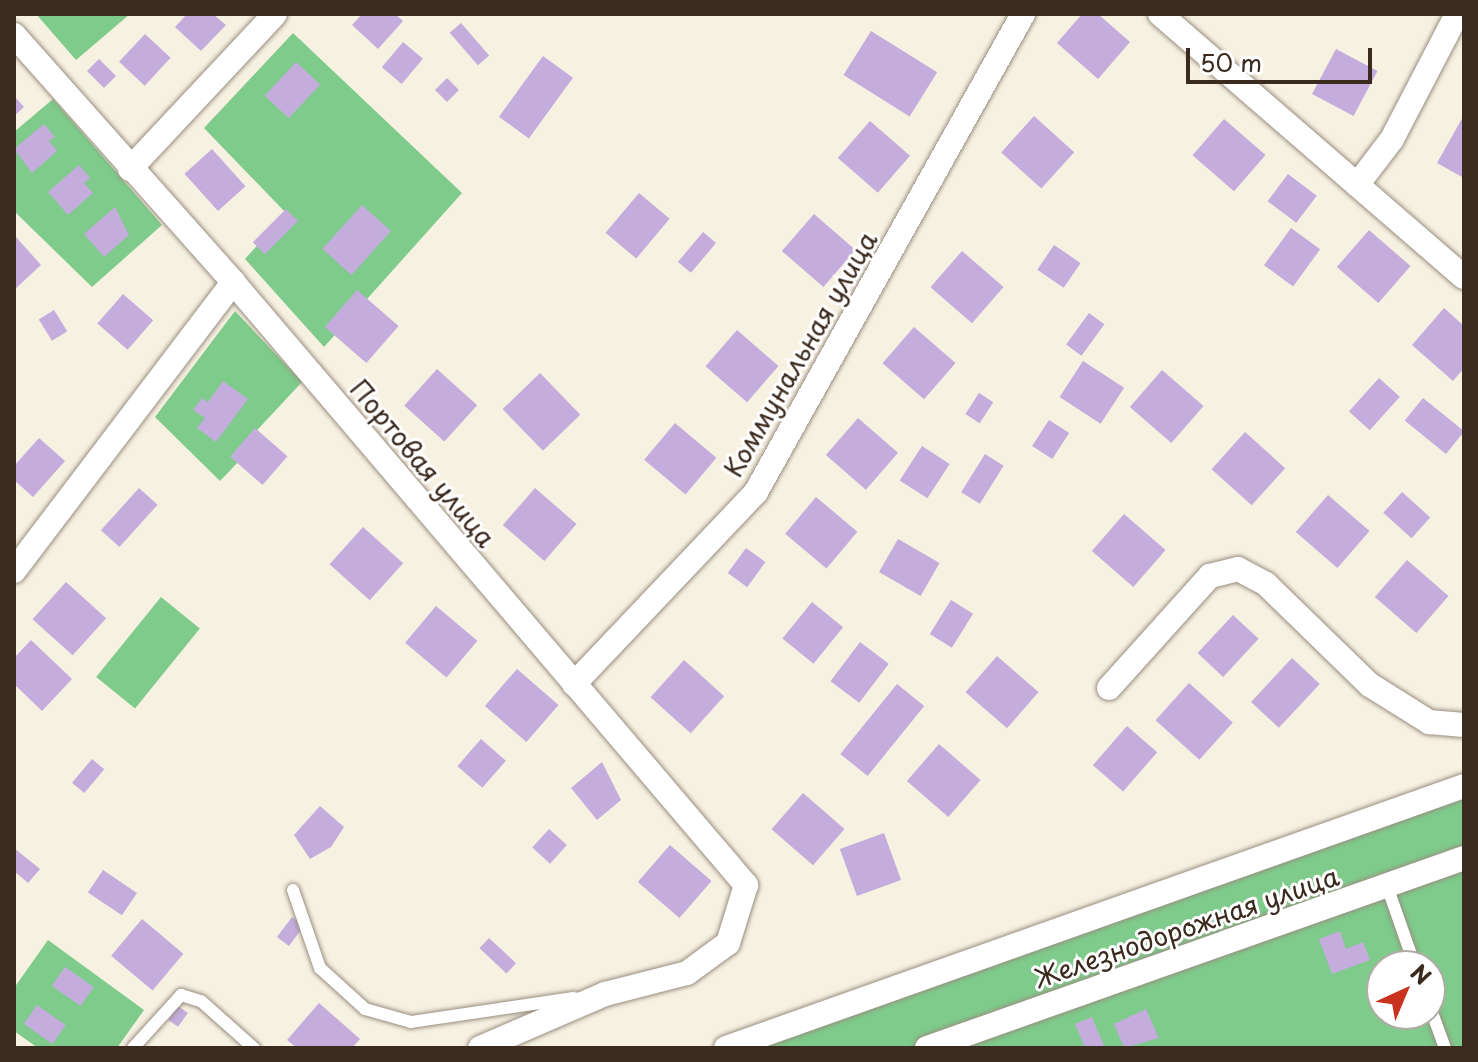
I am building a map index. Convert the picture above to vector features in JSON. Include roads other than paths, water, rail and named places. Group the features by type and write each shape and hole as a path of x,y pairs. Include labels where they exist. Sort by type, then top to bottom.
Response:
{"street":[{"path":"130,169 275,14"},
{"name":"Коммунальная улица","path":"574,684 756,492 1023,14"},
{"path":"1160,14 1464,277"},
{"path":"1357,185 1392,139 1457,14"},
{"name":"Портовая улица","path":"14,35 233,282 746,885 728,943 687,973 605,994"},
{"path":"14,571 233,282"},
{"path":"1109,688 1210,576 1238,569 1266,584 1370,685 1429,722 1464,725"},
{"path":"726,1048 1464,786"},
{"name":"Железнодорожная улица","path":"927,1048 1464,858"},
{"path":"480,1048 605,994"}],"lane":[{"path":"1387,886 1409,950"},
{"path":"293,890 320,968 365,1009 411,1022 605,994"},
{"path":"133,1048 181,995 201,1001 254,1048"}]}
